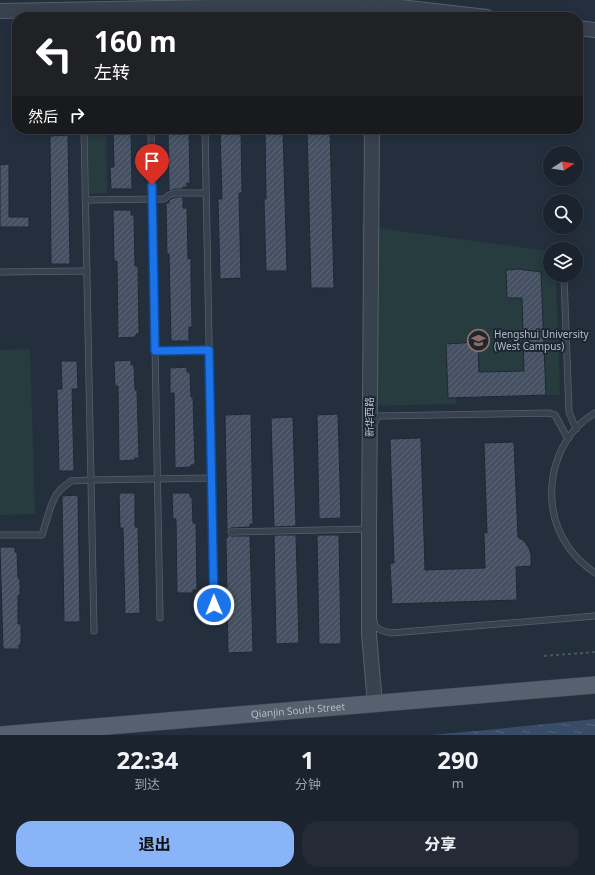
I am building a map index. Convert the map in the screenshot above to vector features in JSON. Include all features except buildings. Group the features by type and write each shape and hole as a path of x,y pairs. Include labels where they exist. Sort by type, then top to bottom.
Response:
{"main road":[{"name":"Qianjin South Street","path":"1,735 595,686"}],"street":[{"path":"0,11 374,10 406,12"},
{"path":"583,29 595,30"},
{"name":"新华西路","path":"372,134 369,634 375,704"}],"lane":[{"path":"84,134 94,631"},
{"path":"150,134 160,618"},
{"path":"205,134 214,605"},
{"path":"85,200 164,199 175,193 206,193"},
{"path":"0,272 87,271"},
{"path":"564,282 569,412 576,428"},
{"path":"155,351 209,350"},
{"path":"595,412 576,428 561,450 553,475 552,494 554,513 560,531 569,548 576,557 595,573"},
{"path":"568,439 555,415 549,413 378,416 374,423 374,624 382,631 391,633 595,616"},
{"path":"0,535 42,535 51,506 56,496 61,489 71,481 212,478"},
{"path":"232,532 369,529"}],"path":[{"path":"544,656 595,652"}],"green space":[{"path":"87,134 106,134 107,193 89,194"},
{"path":"362,226 543,250 543,282 556,282 560,395 546,395 541,272 507,269 507,298 522,296 524,371 479,372 478,342 446,344 448,398 456,398 456,404 364,406"},
{"path":"30,349 35,514 0,515 0,350"}],"water":[{"path":"595,719 595,735 431,735 487,730"}],"place":[{"name":"Hengshui University (West Campus)","path":"479,340"}],"route":[{"path":"152,185 155,351 209,350 214,605"}]}
